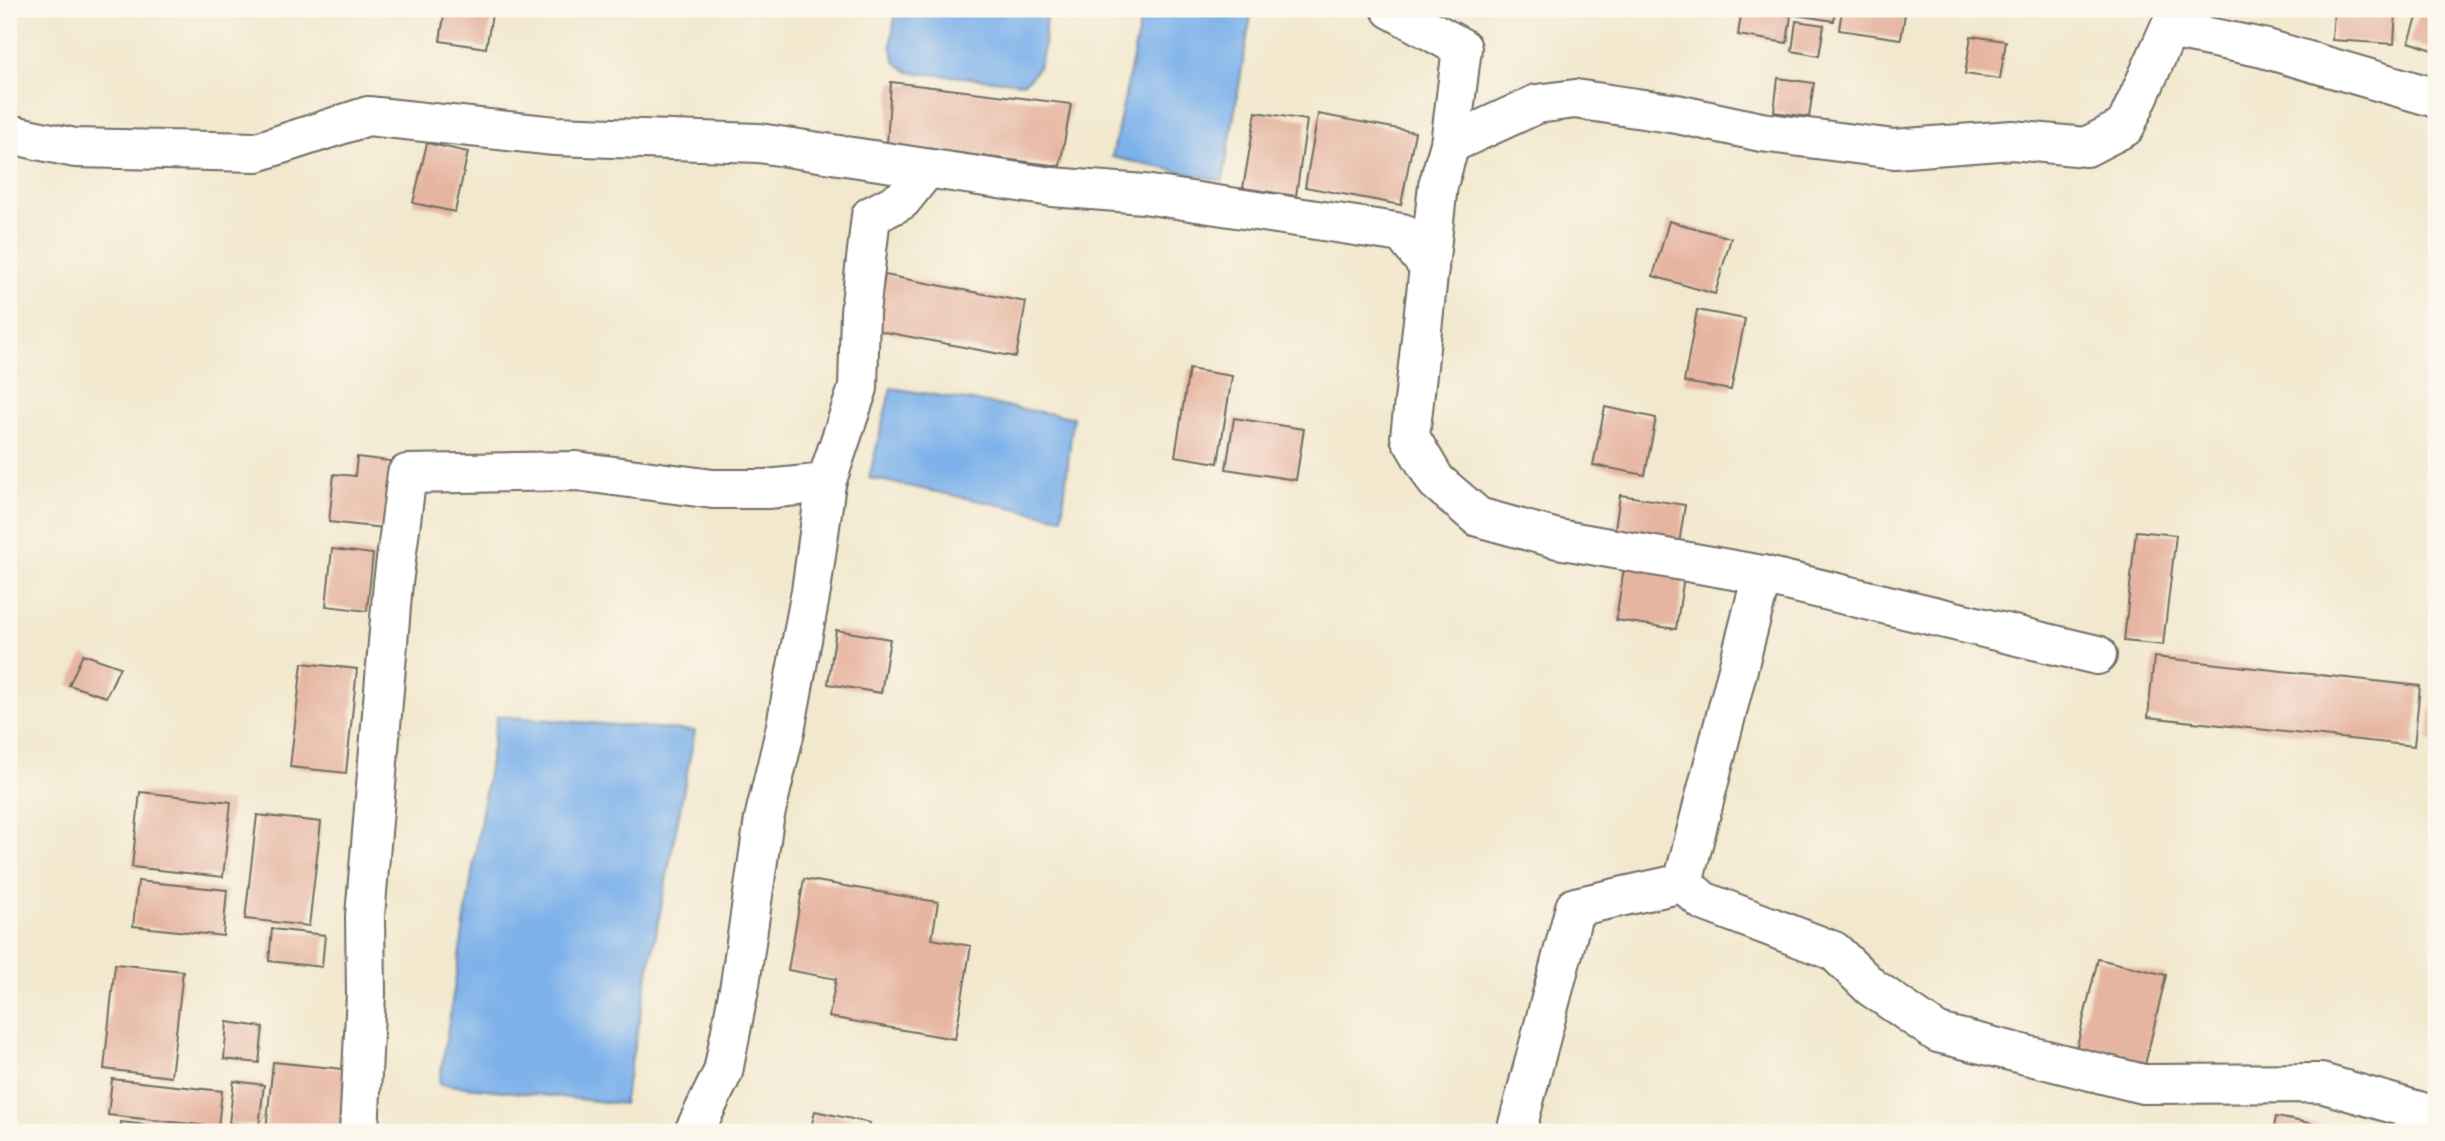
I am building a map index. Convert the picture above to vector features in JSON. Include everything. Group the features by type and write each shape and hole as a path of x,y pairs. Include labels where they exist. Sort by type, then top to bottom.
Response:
{"street":[{"path":"1391,9 1462,48 1450,144 1438,186 1410,437 1436,481 1478,517 1558,539 1762,575 2097,655"},
{"path":"1450,144 1537,103 1575,99 1677,114 1761,132 1894,149 2012,140 2086,147 2125,127 2169,29 2263,48 2436,98"},
{"path":"9,134 75,148 257,152 368,116 555,136 759,143 926,170 1052,187 1144,194 1402,233 1429,267"},
{"path":"694,1132 723,1072 740,985 764,819 808,603 826,483 858,388 860,312 871,216 902,200 926,170"},
{"path":"359,1132 366,994 365,916 393,583 407,474 576,471 712,489 767,489 826,483"},
{"path":"1683,883 1762,575"},
{"path":"1683,883 1703,901 1834,951 1871,987 1938,1033 2143,1084 2322,1083 2436,1116"},
{"path":"1516,1132 1575,906 1683,883"}],"water":[{"path":"896,9 1046,9 1041,60 1031,77 1023,83 909,72 895,62 891,45"},
{"path":"1143,9 1252,9 1223,181 1112,157"},
{"path":"891,388 1073,417 1062,518 869,478"},
{"path":"497,716 695,731 623,1104 439,1084"}],"building":[{"path":"445,9 493,9 486,48 440,41"},
{"path":"1742,9 1791,16 1787,43 1738,35"},
{"path":"1796,9 1835,9 1834,21 1795,15"},
{"path":"1842,9 1905,14 1901,39 1839,30"},
{"path":"2213,9 2234,9 2231,16"},
{"path":"2334,9 2396,9 2394,44 2332,40"},
{"path":"2420,9 2436,9 2436,51 2409,42"},
{"path":"1796,21 1824,25 1819,56 1792,51"},
{"path":"1971,36 2006,41 2000,79 1965,74"},
{"path":"1778,78 1814,83 1809,117 1774,112"},
{"path":"891,82 1071,104 1060,166 887,144"},
{"path":"1256,112 1307,120 1296,196 1243,188"},
{"path":"1318,114 1415,132 1401,205 1305,187"},
{"path":"427,143 468,152 455,212 413,203"},
{"path":"1669,221 1731,238 1715,294 1653,276"},
{"path":"885,275 1026,302 1016,357 874,330"},
{"path":"1697,310 1745,319 1731,390 1684,382"},
{"path":"1189,369 1232,376 1218,463 1175,456"},
{"path":"1605,407 1656,418 1645,475 1593,465"},
{"path":"1234,418 1304,429 1296,480 1226,469"},
{"path":"357,457 390,461 383,528 329,522 334,474 355,476"},
{"path":"1620,495 1685,505 1678,551 1613,542"},
{"path":"2136,531 2176,535 2163,645 2124,641"},
{"path":"332,549 373,554 367,611 326,606"},
{"path":"1625,561 1685,570 1676,629 1616,620"},
{"path":"836,630 890,639 881,693 828,684"},
{"path":"83,654 120,667 106,697 69,685"},
{"path":"2154,657 2420,686 2414,746 2148,717"},
{"path":"302,663 357,669 346,773 290,767"},
{"path":"2436,686 2436,742 2428,741"},
{"path":"140,792 231,802 223,877 132,867"},
{"path":"257,815 321,822 309,926 245,919"},
{"path":"804,879 938,902 932,939 971,946 955,1039 829,1017 836,979 788,970"},
{"path":"138,881 227,890 223,936 133,926"},
{"path":"272,929 325,935 322,967 269,961"},
{"path":"2098,959 2166,975 2145,1065 2076,1050"},
{"path":"115,964 183,971 171,1077 104,1069"},
{"path":"227,1022 263,1027 259,1063 224,1059"},
{"path":"273,1062 353,1070 346,1132 266,1131"},
{"path":"112,1079 222,1091 218,1127 108,1115"},
{"path":"234,1081 264,1085 259,1126 229,1123"},
{"path":"815,1111 870,1123 868,1132 810,1132"},
{"path":"2276,1117 2337,1128 2336,1132 2273,1132"},
{"path":"121,1122 174,1128 173,1132 120,1132"}]}
